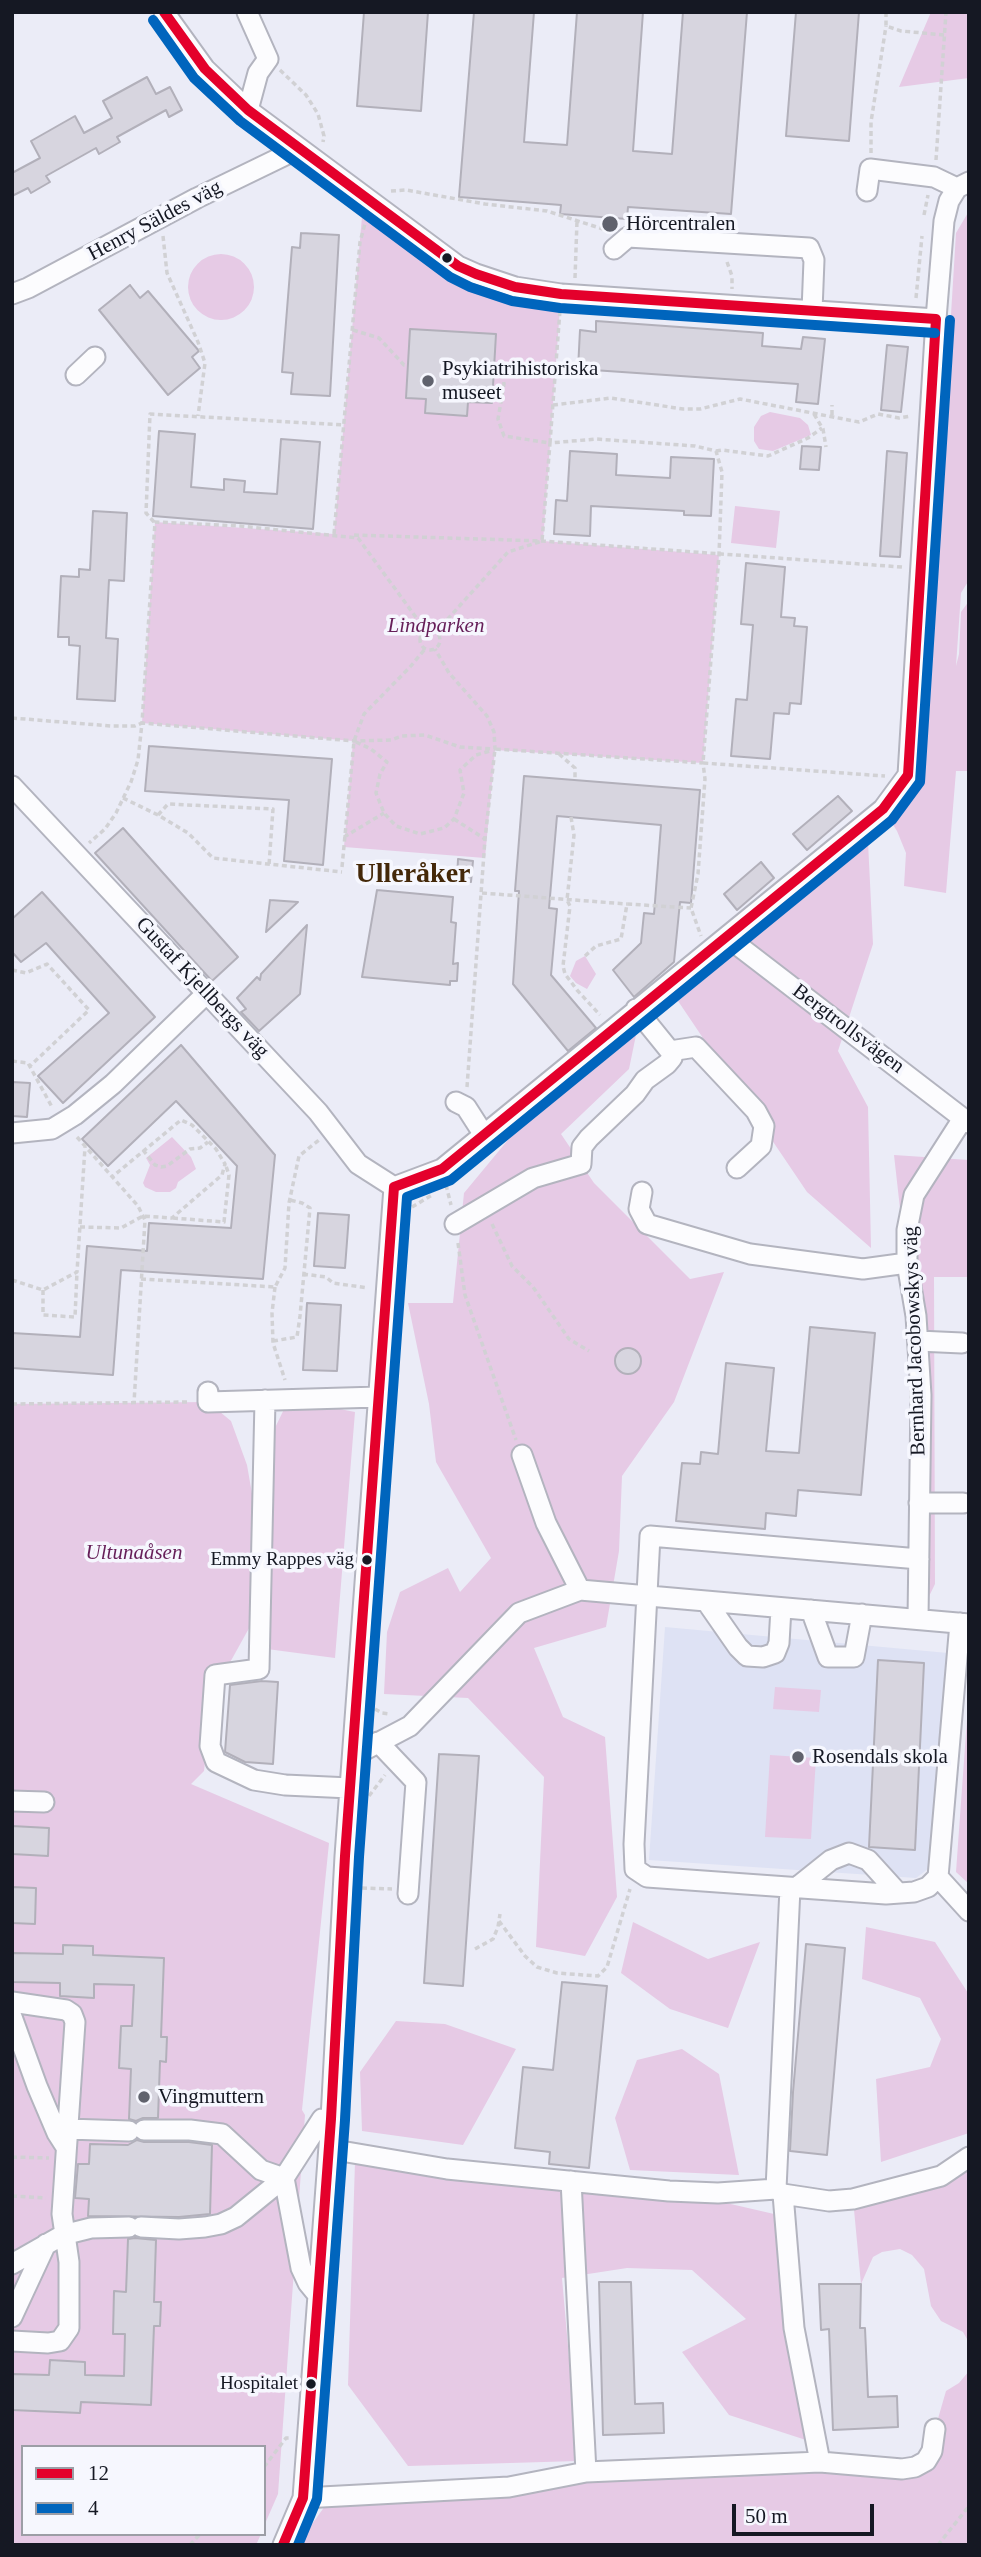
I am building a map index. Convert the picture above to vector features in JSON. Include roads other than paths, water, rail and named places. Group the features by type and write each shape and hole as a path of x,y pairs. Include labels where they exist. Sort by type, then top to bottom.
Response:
{"street":[{"path":"164,12 205,68 248,110 458,265 515,287 575,294 936,319"},
{"path":"247,12 268,59 258,73 248,110"},
{"name":"Henry Säldes väg","path":"12,294 29,288 298,149"},
{"path":"283,2545 303,2498 331,2119 350,1788 394,1187 442,1169 727,936 789,875 883,809 908,775 944,221 949,201 963,185 934,177 870,169 867,191"},
{"path":"621,243 709,241 809,248 814,260 812,311"},
{"path":"76,375 95,357"},
{"name":"Gustaf Kjellbergs väg","path":"12,786 318,1112 358,1164 394,1187"},
{"name":"Bergtrollsvägen","path":"727,936 965,1121"},
{"path":"12,1133 52,1129 64,1122 113,1084 207,993"},
{"path":"455,1224 533,1178 581,1164 582,1147 589,1138 635,1094 645,1080 667,1064 672,1058 670,1051 636,1009"},
{"path":"670,1051 696,1047 756,1111 764,1126 761,1146 737,1168"},
{"path":"461,1104 484,1135"},
{"name":"Bernhard Jacobowskys väg","path":"918,1619 921,1395 916,1316 907,1263 907,1230 914,1195 965,1121"},
{"path":"642,1192 639,1209 647,1224 750,1254 863,1269 907,1263"},
{"path":"918,1341 962,1343"},
{"path":"208,1397 265,1400 378,1397"},
{"path":"265,1400 259,1669 215,1675 210,1746 216,1762 254,1780 285,1785 350,1788"},
{"path":"522,1455 546,1524 580,1590"},
{"path":"919,1503 963,1503"},
{"path":"353,1756 410,1726 519,1613 580,1590 646,1595 781,1608 965,1623 938,1877 928,1887 914,1892 793,1888 647,1877 635,1869 634,1844 646,1595 650,1536 919,1559"},
{"path":"706,1601 747,1656 763,1657 775,1653 779,1643 781,1608"},
{"path":"811,1610 828,1657 854,1657 862,1614"},
{"path":"378,1742 416,1782 409,1892"},
{"path":"12,1801 44,1802"},
{"path":"793,1888 831,1860 849,1853 868,1860 898,1893"},
{"path":"938,1877 969,1911"},
{"path":"793,1888 779,2191 794,2328 820,2462"},
{"path":"12,2002 66,2010 72,2014 75,2022 62,2214 55,2240 12,2318"},
{"path":"12,2017 37,2086 57,2133 66,2145"},
{"path":"12,2264 55,2240 91,2228 179,2229 220,2224 236,2217 284,2178 322,2119 331,2119"},
{"path":"66,2145 136,2131 190,2130 222,2134 261,2170 284,2178"},
{"path":"329,2149 447,2169 718,2193 779,2191 829,2201 853,2199 941,2176 969,2157"},
{"path":"284,2178 301,2268 317,2294"},
{"path":"570,2180 586,2472"},
{"path":"12,2341 60,2341 69,2328 67,2244 55,2240"},
{"path":"303,2498 509,2487 586,2472 820,2462 902,2469 915,2467 926,2461 932,2451 934,2429"}],"place":[{"name":"Hörcentralen","path":"610,224"},
{"name":"Psykiatrihistoriska museet","path":"428,381"},
{"name":"Emmy Rappes väg","path":"367,1560"},
{"name":"Rosendals skola","path":"798,1757"},
{"name":"Vingmuttern","path":"144,2097"},
{"name":"Hospitalet","path":"311,2384"}],"district":[{"name":"Ulleråker","path":"413,875"}],"park label":[{"name":"Lindparken","path":"436,626"},
{"name":"Ultunaåsen","path":"134,1553"}]}
